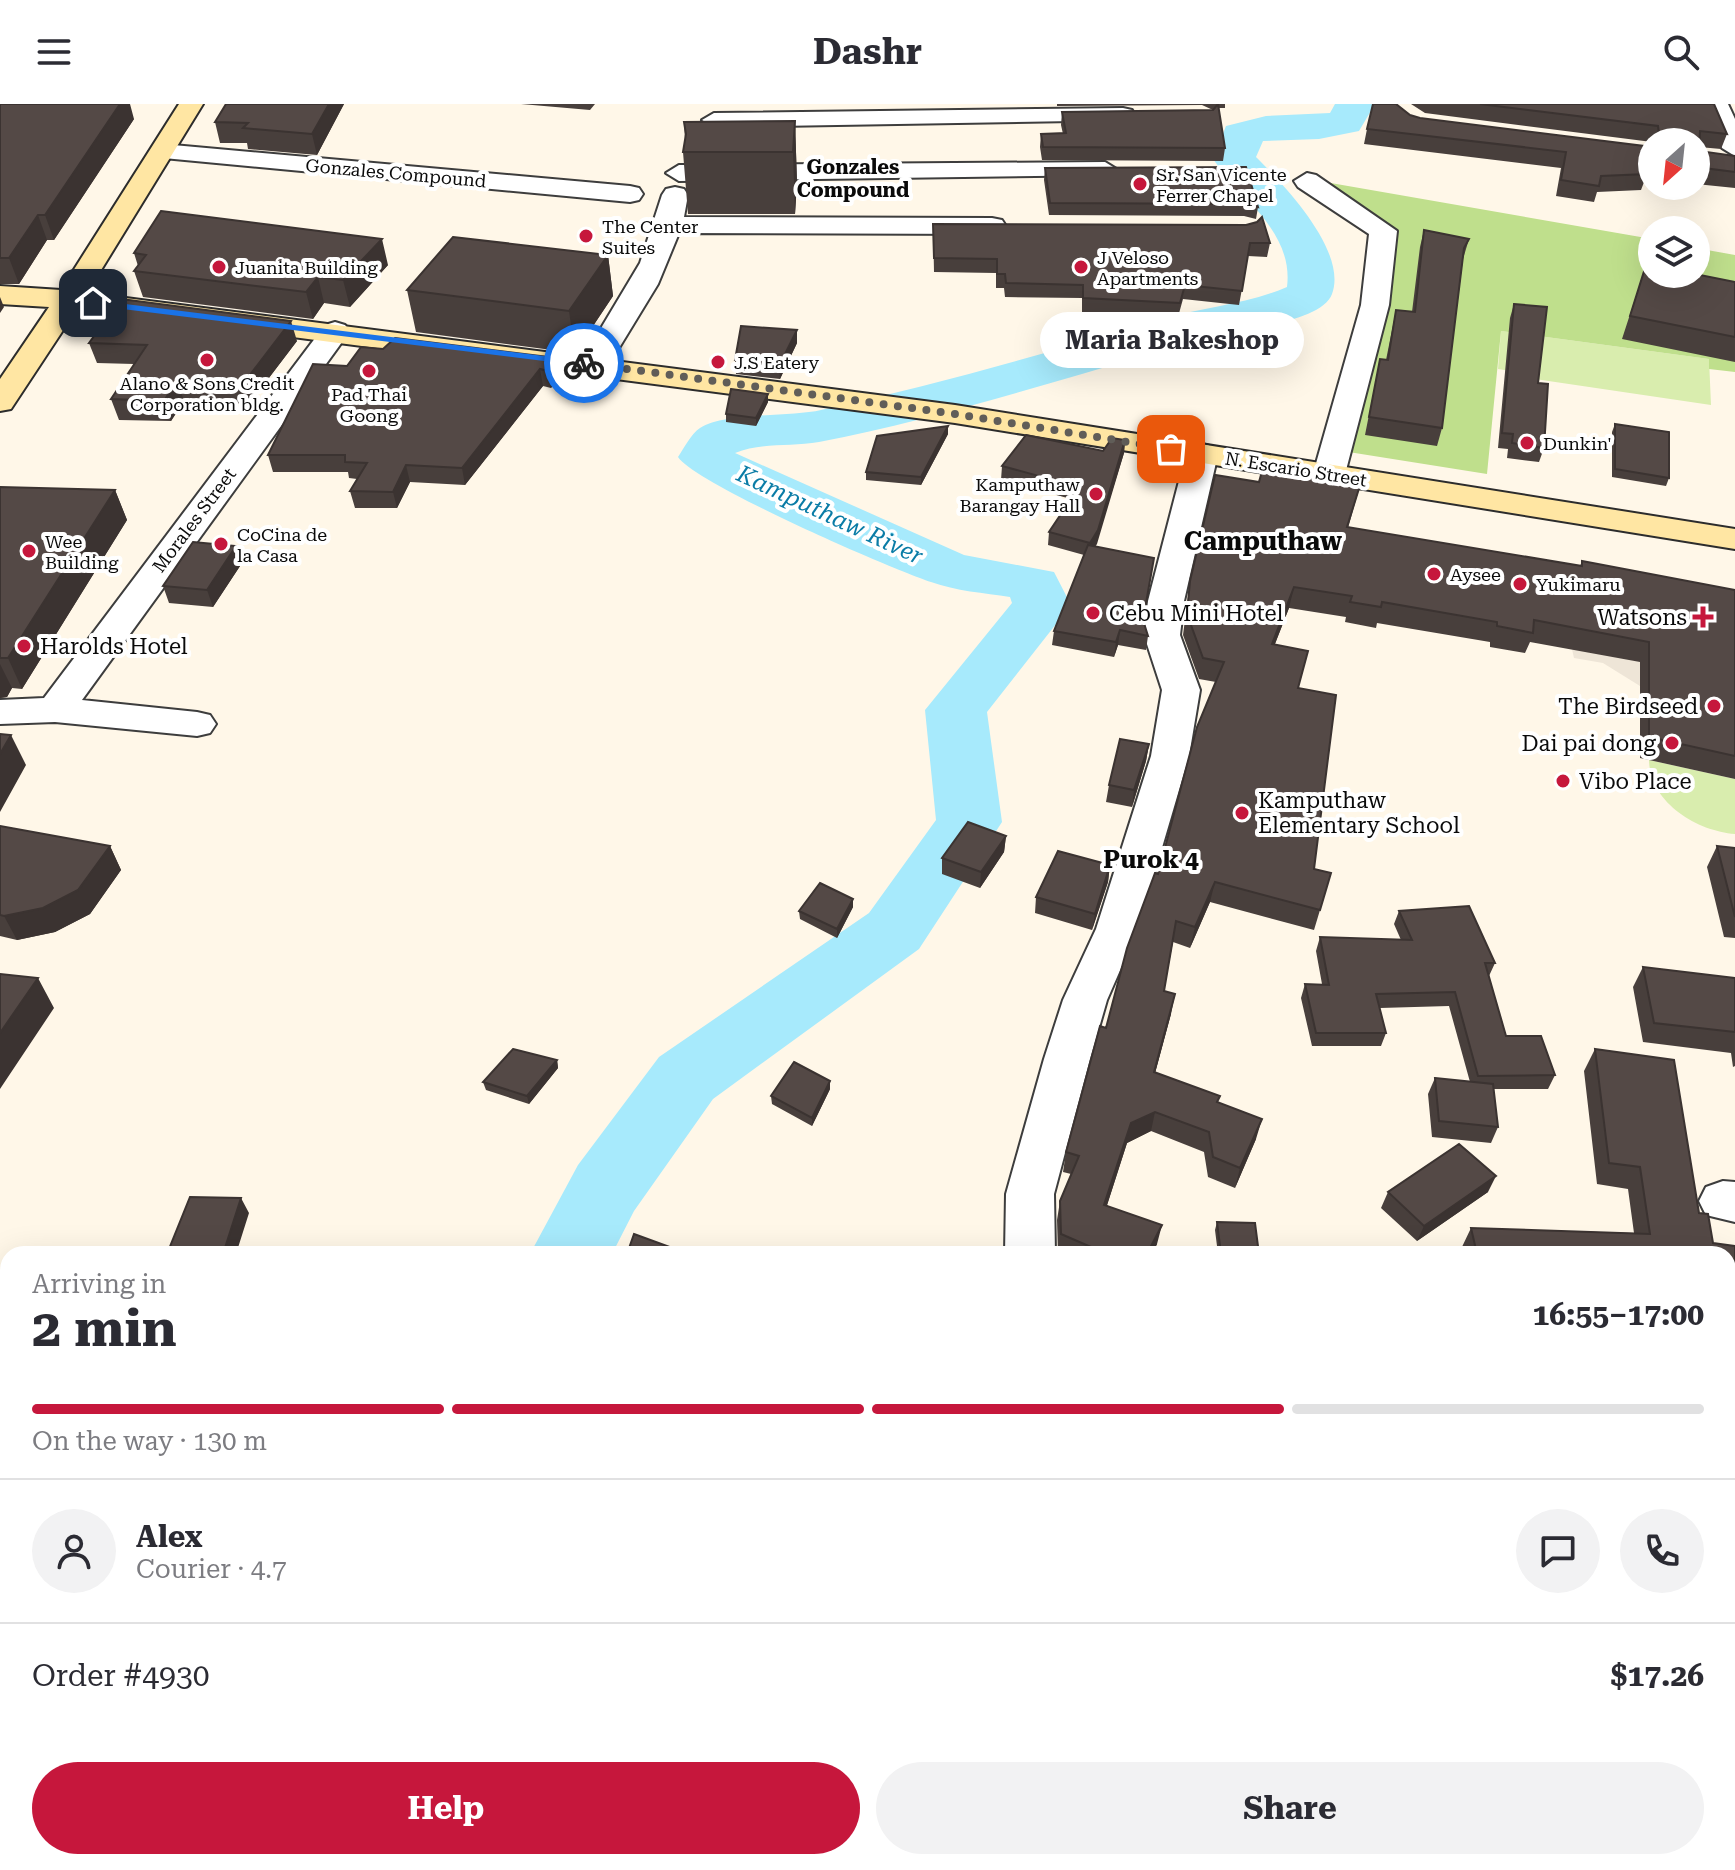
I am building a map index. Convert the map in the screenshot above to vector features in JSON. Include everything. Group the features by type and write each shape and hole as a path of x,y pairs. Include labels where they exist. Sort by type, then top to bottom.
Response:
{"main road":[{"path":"0,402 191,104"},
{"name":"N. Escario Street","path":"0,295 68,299 335,331 955,414 1735,539"}],"street":[{"path":"1716,104 1735,148"},
{"path":"594,365 642,293 670,225 679,173 709,112 1142,115"},
{"path":"670,225 1005,226 988,170 979,115"},
{"name":"Gonzales Compound","path":"162,152 630,194"},
{"path":"1710,158 1735,162"},
{"path":"679,173 1126,170"},
{"path":"1307,181 1383,231 1375,305 1329,474"},
{"name":"Morales Street","path":"55,710 335,331"},
{"path":"1030,1246 1030,1194 1067,1059 1085,1000 1117,929 1144,850 1170,756 1181,690 1162,635 1166,601 1202,454"},
{"path":"0,712 55,710 197,724"}],"green space":[{"path":"1325,182 1638,237 1638,288 1710,288 1710,251 1735,255 1735,372 1709,369 1709,359 1501,331 1487,474 1336,450 1383,226"},
{"path":"1501,331 1709,359 1711,405 1535,379 1535,375 1498,369"},
{"path":"1649,760 1735,779 1735,834 1706,827 1678,812 1658,789 1651,775"}],"shaded area":[{"path":"1572,649 1663,666 1661,689 1640,686 1603,663 1574,658"}],"building":[{"path":"0,104 120,104 45,215 38,215 9,258 0,258"},
{"path":"226,104 329,104 312,134 243,128 248,123 215,122"},
{"path":"1218,104 1225,148 1043,147 1041,134 1066,133 1062,112 1213,110"},
{"path":"1373,104 1396,104 1410,115 1420,118 1638,145 1638,174 1601,176 1599,186 1561,180 1566,152 1367,129"},
{"path":"1480,104 1714,104 1727,134 1710,132 1710,128 1658,126"},
{"path":"795,121 793,152 683,152 684,122"},
{"path":"1710,153 1735,156 1735,172 1710,169"},
{"path":"1246,167 1258,207 1246,204 1050,203 1045,168"},
{"path":"161,211 382,239 343,280 318,277 306,292 134,271 146,255 134,253"},
{"path":"1262,217 1270,243 1250,243 1242,291 1185,285 1180,303 1083,298 1083,285 1006,283 1005,274 997,274 997,259 934,258 933,224 1246,225"},
{"path":"1424,230 1469,239 1464,248 1442,428 1369,417 1380,359 1388,360 1396,310 1415,312"},
{"path":"453,237 608,255 569,311 407,290"},
{"path":"1710,277 1735,282 1735,337 1630,316 1639,288 1710,288"},
{"path":"121,299 291,321 243,384 177,380 164,401 111,399 147,345 89,343"},
{"path":"1514,304 1547,307 1538,383 1548,384 1544,448 1512,443 1513,434 1502,433"},
{"path":"741,326 797,330 779,366 735,360"},
{"path":"395,338 557,358 548,371 540,369 462,468 406,465 393,492 350,491 367,463 345,462 345,455 268,455 313,364 347,366 361,347 383,349"},
{"path":"731,389 768,394 756,418 726,414"},
{"path":"1615,424 1669,432 1669,478 1615,469"},
{"path":"948,426 921,477 866,472 877,436"},
{"path":"1026,435 1103,451 1112,438 1125,440 1098,530 1090,543 1049,532 1079,487 1002,466"},
{"path":"1264,464 1361,482 1347,527 1582,566 1582,561 1735,590 1735,756 1649,737 1649,642 1534,620 1533,633 1497,626 1497,622 1382,602 1381,607 1350,602 1352,596 1294,587 1272,644 1308,651 1298,688 1336,695 1314,869 1331,873 1320,910 1215,882 1195,927 1176,921 1164,991 1175,994 1154,1072 1220,1096 1217,1102 1262,1119 1240,1168 1213,1157 1209,1132 1155,1112 1131,1123 1104,1205 1162,1225 1151,1246 1089,1246 1061,1234 1060,1201 1079,1156 1066,1152 1100,1026 1106,1028 1127,948 1155,873 1158,874 1197,727 1224,662 1203,658 1187,614 1190,581 1215,475 1259,482"},
{"path":"0,487 115,490 8,658 0,658"},
{"path":"193,542 236,546 207,590 163,586"},
{"path":"1088,545 1154,558 1143,620 1148,636 1120,630 1116,642 1054,631"},
{"path":"0,734 11,735 0,754"},
{"path":"1120,739 1149,744 1134,790 1109,785"},
{"path":"968,822 1006,836 981,872 942,858"},
{"path":"0,826 110,846 78,890 43,908 4,916 0,915"},
{"path":"1717,846 1735,848 1735,917"},
{"path":"1058,851 1110,865 1095,914 1036,897"},
{"path":"820,883 853,899 837,929 799,911"},
{"path":"1469,906 1495,963 1485,963 1506,1036 1541,1036 1555,1075 1478,1076 1455,992 1376,994 1386,1033 1316,1033 1305,984 1329,985 1320,937 1412,940 1399,911"},
{"path":"1643,967 1735,978 1735,1032 1654,1023"},
{"path":"0,974 38,978 0,1033"},
{"path":"513,1049 557,1060 527,1096 483,1082"},
{"path":"1595,1049 1674,1060 1699,1213 1708,1214 1713,1243 1735,1246 1475,1246 1471,1228 1650,1234 1640,1167 1609,1163"},
{"path":"794,1062 830,1081 812,1118 771,1096"},
{"path":"1435,1078 1493,1084 1498,1127 1439,1121"},
{"path":"1459,1144 1496,1176 1424,1226 1388,1192"},
{"path":"190,1197 241,1198 226,1246 170,1246"},
{"path":"1217,1222 1255,1223 1258,1246 1220,1246"},
{"path":"634,1234 667,1246 630,1246"}],"waterway":[{"name":"Kamputhaw River","path":"575,1246 606,1188 686,1078 894,931 969,822 956,710 1042,605 1034,584 950,570 752,483 704,457 719,439 767,430 816,427 973,390 1205,322 1274,310 1309,294 1311,276 1299,239 1275,203 1234,159 1241,135 1266,128 1319,127 1345,122 1355,104"}],"way so far":[{"path":"584,363 955,414 1171,449"}],"place":[{"name":"Sr. San Vicente Ferrer Chapel","path":"1140,184"},
{"name":"The Center Suites","path":"586,236"},
{"name":"Juanita Building","path":"219,267"},
{"name":"J Veloso Apartments","path":"1081,267"},
{"name":"Alano & Sons Credit Corporation bldg.","path":"207,360"},
{"name":"J.S Eatery","path":"718,362"},
{"name":"Pad Thai Goong","path":"369,371"},
{"name":"Dunkin'","path":"1527,443"},
{"name":"Maria Bakeshop","path":"1171,449"},
{"name":"Kamputhaw Barangay Hall","path":"1096,494"},
{"name":"CoCina de la Casa","path":"221,544"},
{"name":"Wee Building","path":"29,551"},
{"name":"Aysee","path":"1434,574"},
{"name":"Yukimaru","path":"1520,584"},
{"name":"Cebu Mini Hotel","path":"1093,613"},
{"name":"Watsons","path":"1703,617"},
{"name":"Harolds Hotel","path":"24,646"},
{"name":"The Birdseed","path":"1714,706"},
{"name":"Dai pai dong","path":"1672,743"},
{"name":"Vibo Place","path":"1563,781"},
{"name":"Kamputhaw Elementary School","path":"1242,813"}],"district":[{"name":"Gonzales Compound","path":"853,178"},
{"name":"Camputhaw","path":"1263,541"},
{"name":"Purok 4","path":"1151,860"}],"route":[{"path":"93,303 584,363"}]}
